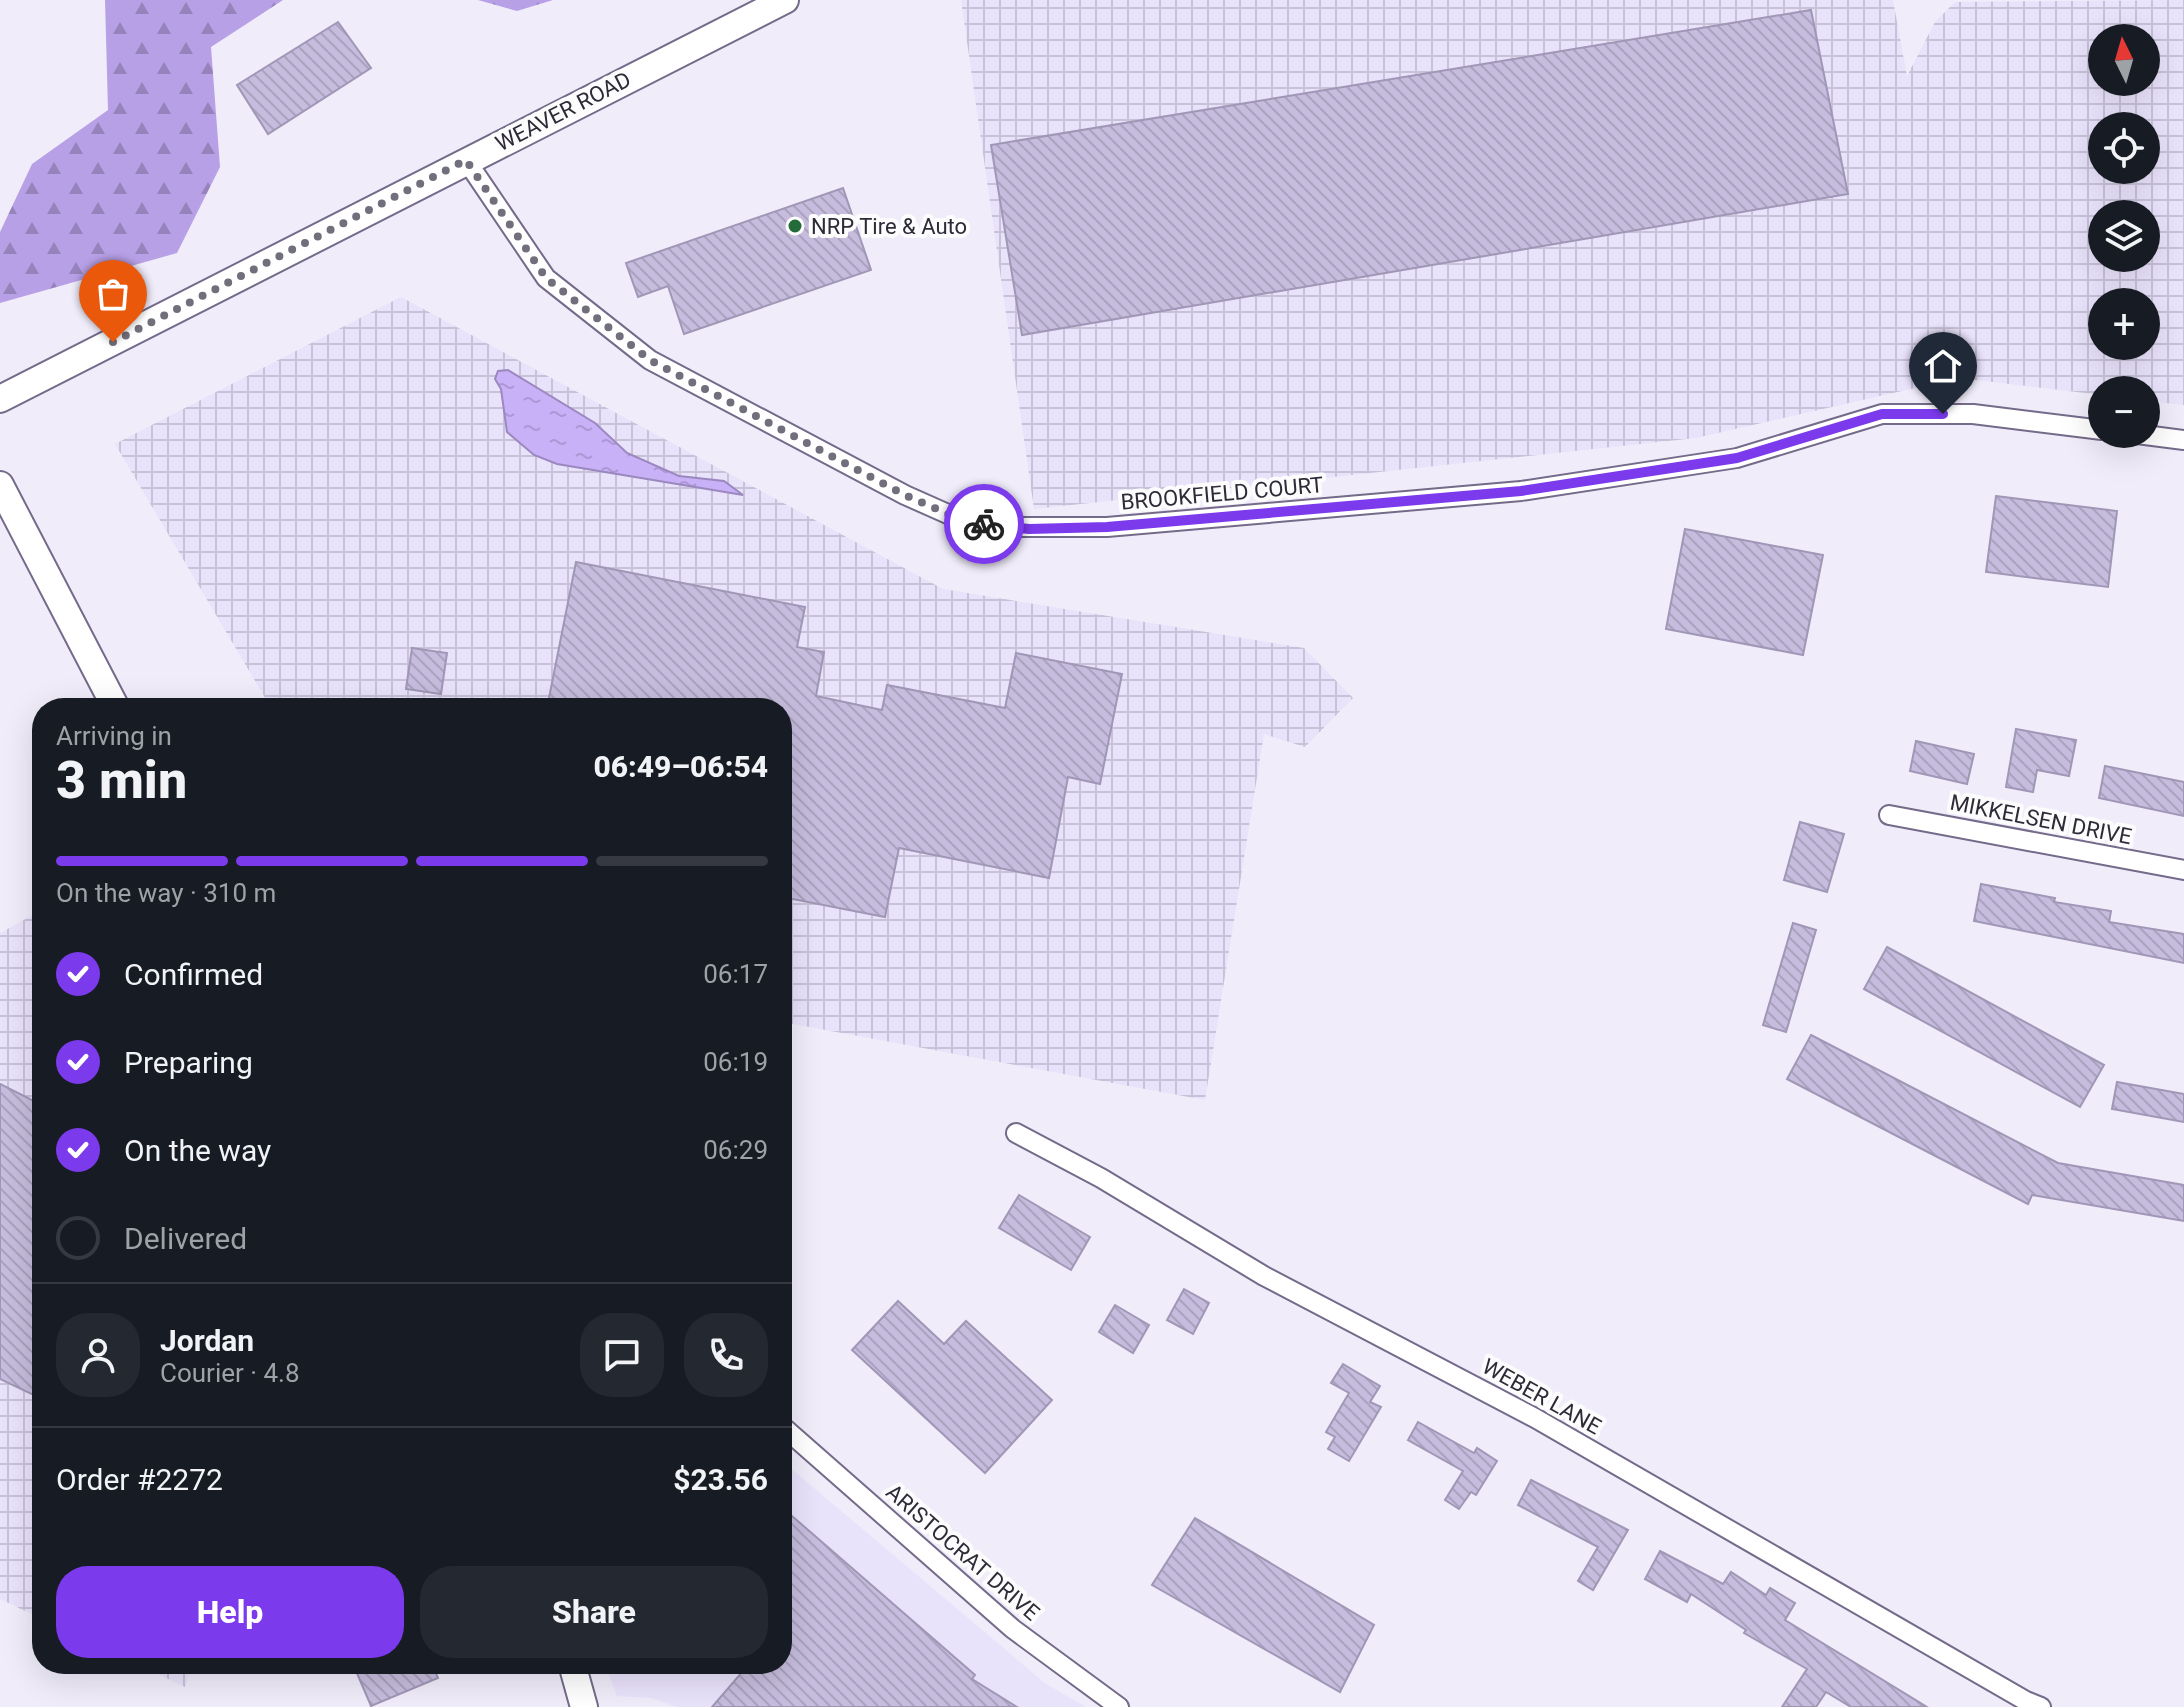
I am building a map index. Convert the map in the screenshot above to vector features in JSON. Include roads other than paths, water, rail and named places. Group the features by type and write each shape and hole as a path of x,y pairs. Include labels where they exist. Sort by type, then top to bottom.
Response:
{"main road":[{"name":"WEAVER ROAD","path":"0,399 785,0"},
{"path":"0,485 111,698"},
{"path":"575,1674 584,1707"}],"street":[{"name":"BROOKFIELD COURT","path":"466,160 546,278 640,352 905,495 950,515 995,527 1107,527 1521,491 1737,458 1882,414 1973,414 2088,428"},
{"path":"2160,437 2184,440"},
{"name":"MIKKELSEN DRIVE","path":"1889,815 2184,870"},
{"name":"WEBER LANE","path":"1016,1133 1101,1178 1183,1231 1264,1276 1535,1418 2012,1694 2041,1707"},
{"name":"ARISTOCRAT DRIVE","path":"792,1435 1013,1629 1119,1707"}],"water":[{"path":"508,370 595,423 627,453 679,476 724,481 743,495 557,464 534,455 507,432 501,389 495,379 498,371"}],"place":[{"name":"NRP Tire & Auto","path":"795,226"}]}
